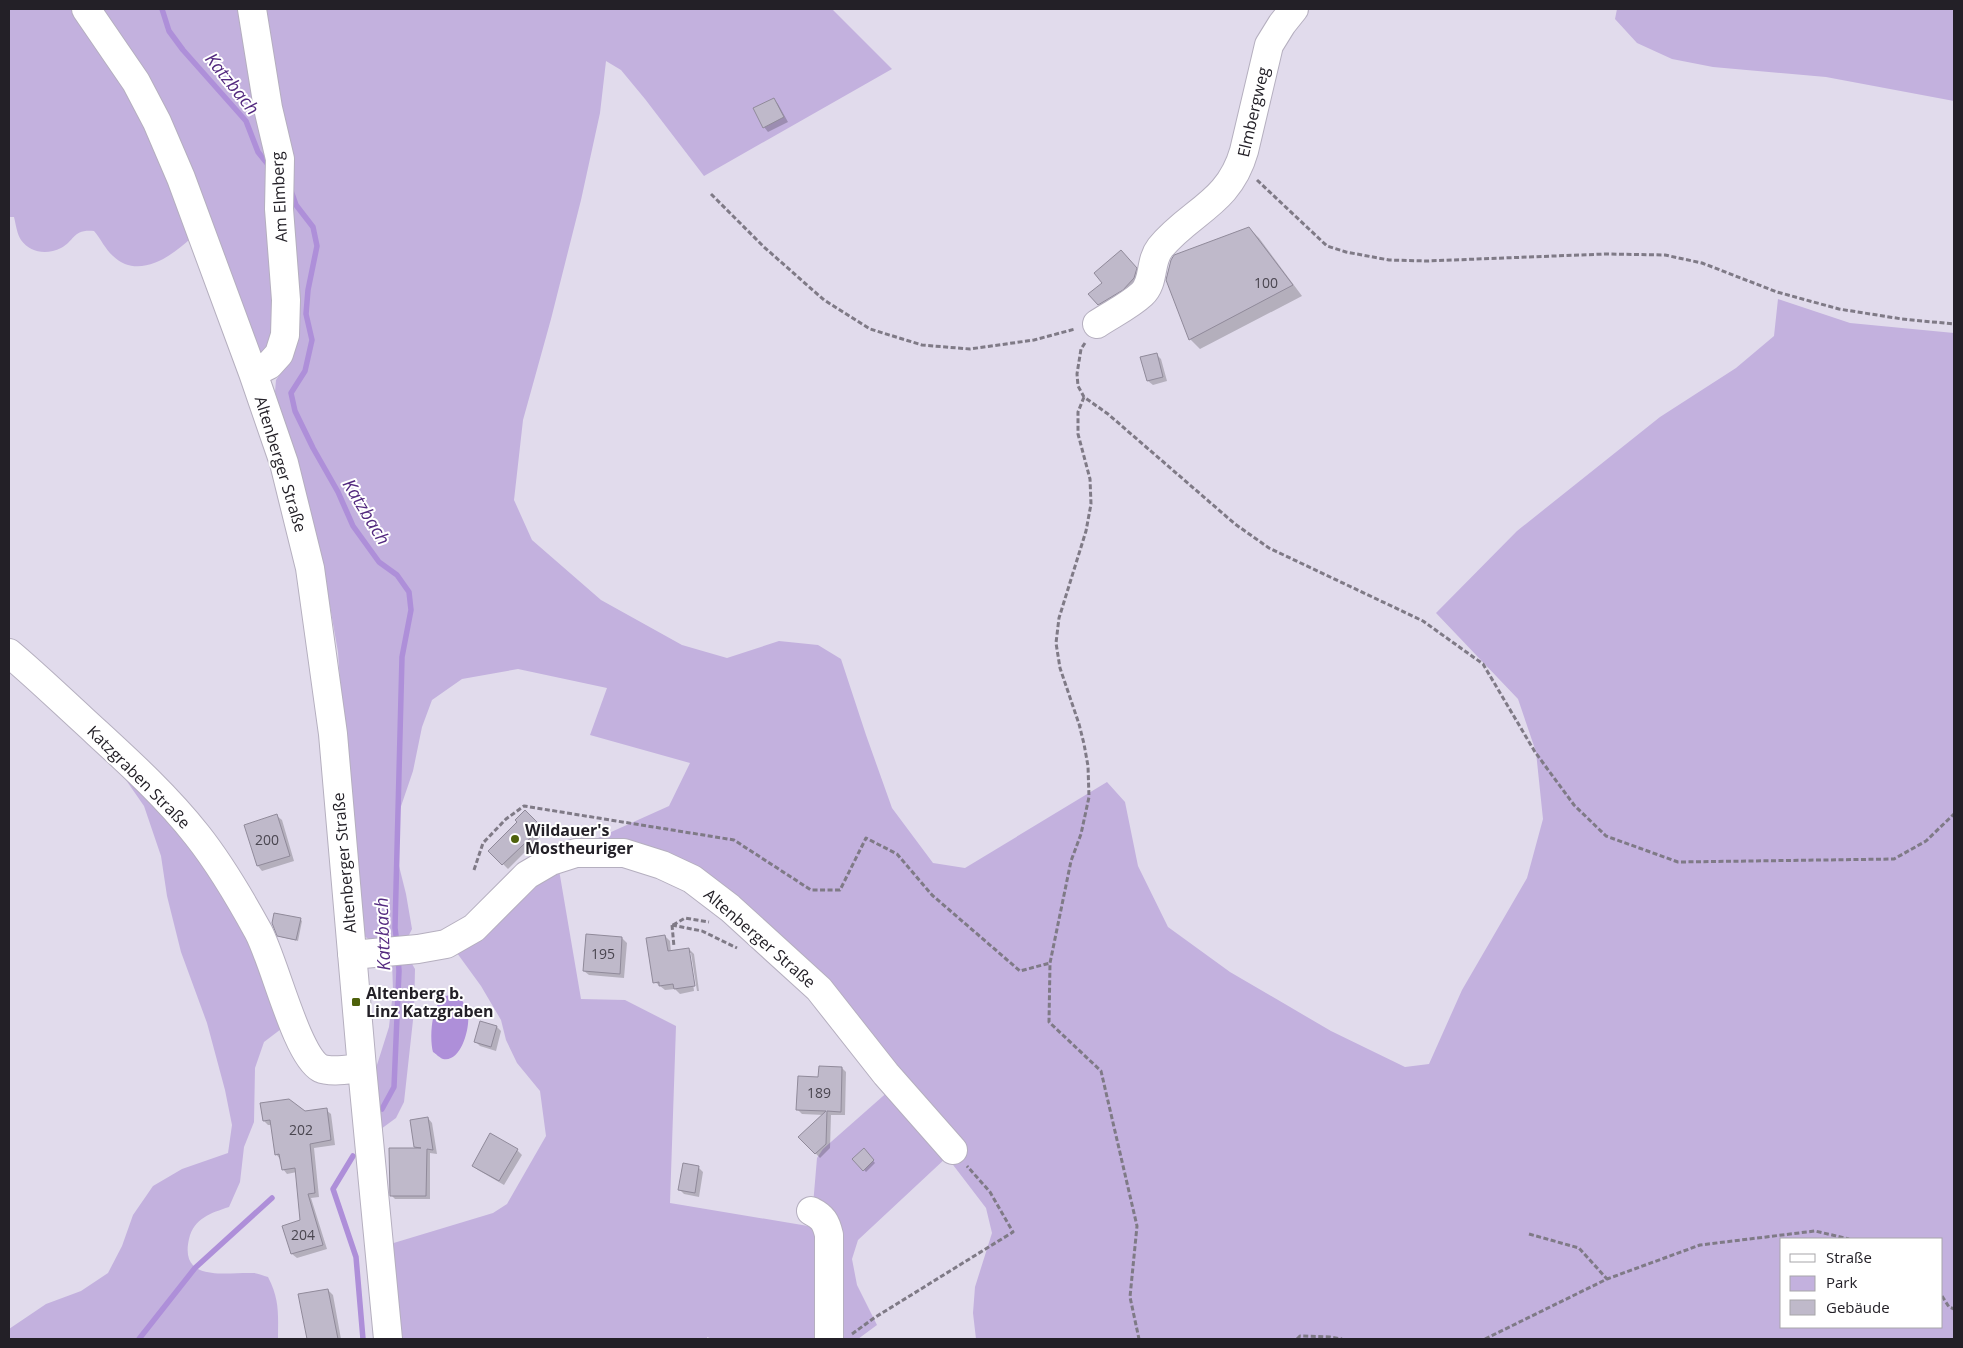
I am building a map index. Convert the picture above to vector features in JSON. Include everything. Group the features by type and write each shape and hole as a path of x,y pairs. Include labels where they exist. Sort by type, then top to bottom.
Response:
{"street":[{"name":"Altenberger Straße","path":"86,9 136,82 157,122 181,178 284,463 310,568 333,734 388,1339"},
{"name":"Am Elmberg","path":"252,9 268,108 280,160 286,300 285,335 279,354 269,365 253,373"},
{"name":"Elmbergweg","path":"1240,165 1269,45 1294,9"},
{"path":"1097,324 1143,293 1151,280 1152,264 1159,249 1230,185 1240,165"},
{"name":"Katzgraben Straße","path":"9,653 132,765 197,835 230,882 265,942 308,1057 321,1068 335,1070 362,1068"},
{"name":"Altenberger Straße","path":"352,955 446,944 474,928 527,875 551,861 576,853 624,853 662,865 692,879 730,908 819,989 886,1074 953,1150"},
{"path":"812,1212 821,1217 826,1224 828,1235 829,1339"}],"path":[{"name":"Elmbergweg","path":"1240,165 1327,246 1346,252 1390,260 1427,261 1605,254 1665,255 1702,263 1777,292 1839,309 1902,319 1954,324"},
{"path":"711,194 764,247 824,300 870,329 922,344 970,349 1034,340 1097,324"},
{"path":"1097,324 1081,350 1077,374 1078,386 1084,397 1108,414 1235,524 1269,548 1423,621 1483,664 1535,752 1574,804 1606,836 1678,862 1894,860 1926,841 1954,814"},
{"path":"1084,397 1078,412 1078,434 1090,479 1091,504 1086,532 1059,618 1056,643 1060,668 1084,744 1088,766 1089,797 1081,834 1071,861 1050,963 1049,1022 1101,1071 1137,1226 1130,1297 1139,1339"},
{"path":"474,870 483,843 506,819 524,806 734,840 811,890 840,890 866,838 897,854 932,895 1020,971 1050,963"},
{"path":"672,925 686,918 713,923"},
{"path":"672,925 674,947"},
{"path":"672,925 702,931 741,950"},
{"path":"848,1339 853,1333 874,1318 1013,1232 990,1192 953,1150"},
{"path":"1484,1339 1607,1278 1700,1245 1815,1231 1845,1238"},
{"path":"1529,1234 1579,1248 1607,1278"},
{"path":"1943,1297 1949,1306 1954,1309"},
{"path":"1297,1339 1300,1336 1330,1336 1342,1339"}],"green space":[{"path":"9,9 74,9 151,132 191,238 174,252 154,263 133,266 123,263 113,256 94,231 82,232 66,245 50,252 39,252 29,248 21,240 14,217 9,217"},
{"path":"98,9 247,9 268,134 276,345 260,359"},
{"path":"257,9 832,9 892,69 704,176 621,70 606,61 600,113 581,200 523,420 514,500 532,540 601,600 682,645 727,658 779,641 818,645 841,659 892,808 933,863 965,868 1107,782 1125,802 1138,866 1168,927 1230,972 1331,1031 1405,1067 1429,1064 1462,990 1527,878 1543,819 1536,752 1518,699 1436,613 1517,531 1660,417 1736,368 1774,336 1778,299 1850,323 1954,333 1954,1339 976,1339 973,1313 975,1287 992,1233 986,1208 947,1157 858,1240 852,1259 857,1285 877,1325 858,1339 834,1339 813,1205 817,1158 823,1149 891,1089 712,886 580,846 669,806 690,763 590,735 607,688 518,669 462,679 432,700 422,727 413,771 395,824 397,858 412,929 408,937 370,940 361,934 346,772 338,652 323,567 297,461 275,392 276,380 283,369"},
{"path":"1617,9 1954,9 1954,101 1826,77 1713,67 1672,59 1637,43 1615,19"},
{"path":"110,757 139,781 233,898 285,1026 264,1042 255,1068 254,1122 244,1147 240,1182 229,1207 204,1217 195,1226 189,1239 188,1253 191,1263 198,1269 207,1272 255,1273 268,1277 275,1293 278,1315 278,1339 9,1339 9,1329 46,1304 81,1291 108,1273 122,1246 133,1215 153,1186 182,1169 228,1153 232,1125 225,1090 207,1023 181,952 167,896 161,856 144,806"},
{"path":"558,864 581,999 625,1000 676,1026 670,1203 820,1228 824,1339 713,1339 707,1337 707,1339 399,1339 387,1245 493,1213 507,1204 546,1136 540,1091 517,1063 506,1040 501,1020 481,986 457,953"},
{"path":"408,957 415,969 414,1011 404,1102 396,1118 381,1129 376,1068 389,1027 393,991 392,960"}],"shaded area":[{"path":"450,995 460,997 467,1010 468,1021 466,1036 459,1050 455,1056 443,1059 433,1052 431,1037 435,1010 444,997"}],"building":[{"path":"774,98 784,117 763,128 753,108"},
{"path":"1249,227 1293,285 1189,340 1166,280 1171,260 1174,255"},
{"path":"1121,250 1137,268 1134,278 1123,290 1098,305 1088,294 1102,283 1094,273"},
{"path":"1157,353 1163,377 1147,381 1140,357"},
{"name":"Wildauer's Mostheuriger","path":"525,810 542,827 502,865 488,851 517,822 515,820"},
{"path":"277,814 290,856 257,866 244,825"},
{"path":"274,913 301,918 296,940 277,936 272,923"},
{"path":"586,934 622,937 620,974 583,971"},
{"path":"665,935 668,951 689,948 695,986 674,989 673,984 659,986 659,982 653,983 646,938"},
{"path":"480,1021 497,1026 491,1047 474,1042"},
{"path":"819,1066 842,1067 841,1112 827,1111 826,1144 815,1154 798,1137 826,1111 796,1110 798,1076 818,1077"},
{"path":"289,1099 305,1111 327,1108 331,1140 310,1144 315,1193 308,1194 323,1245 291,1254 282,1226 300,1220 295,1168 282,1170 279,1154 275,1155 270,1120 263,1121 260,1103"},
{"path":"428,1117 433,1150 427,1149 426,1196 390,1196 389,1148 421,1148 414,1147 410,1120"},
{"path":"490,1133 518,1149 499,1181 472,1166"},
{"path":"864,1148 874,1160 863,1171 852,1159"},
{"path":"683,1163 699,1166 695,1193 678,1190"},
{"path":"328,1289 338,1339 307,1339 298,1294"}],"waterway":[{"name":"Katzbach","path":"162,9 169,31 183,50 246,121 258,152 270,167"},
{"name":"Katzbach","path":"290,188 296,205 313,227 317,246 308,290 306,314 312,340 305,371 291,393 295,411 338,492 353,526 379,562 397,575 409,592 411,610 402,657 395,928 397,943"},
{"name":"Katzbach","path":"382,1109 394,1087 398,957"},
{"name":"Katzbach","path":"353,1156 333,1189 356,1257 363,1339"},
{"path":"139,1339 195,1268 272,1198"}],"place":[{"name":"Wildauer's Mostheuriger","path":"515,839"},
{"name":"Altenberg b. Linz Katzgraben","path":"356,1002"}]}
